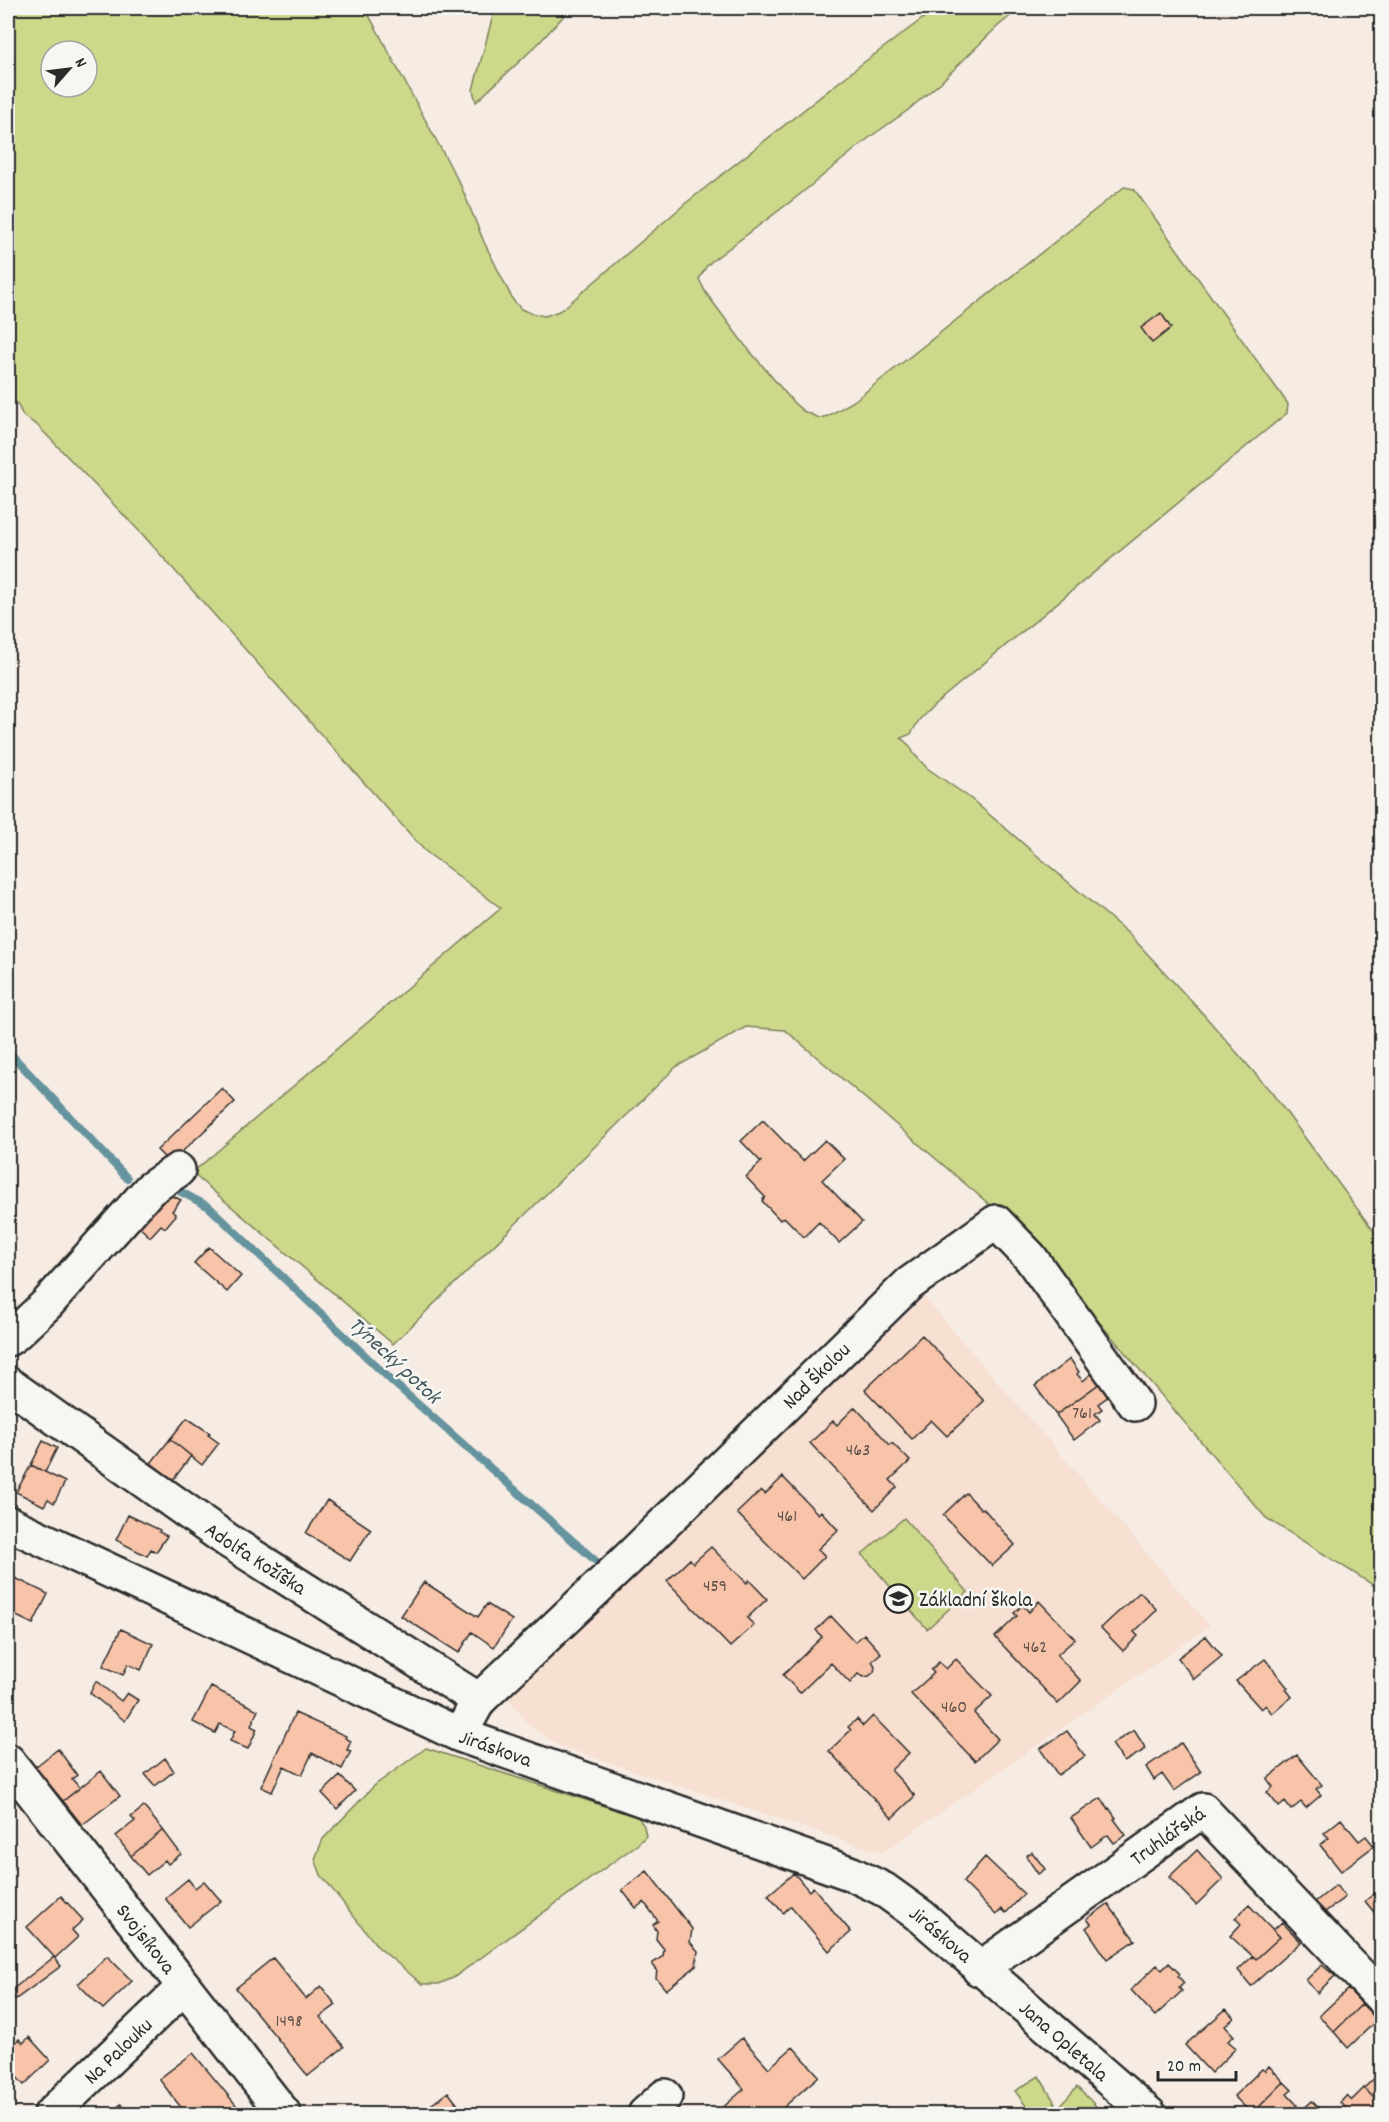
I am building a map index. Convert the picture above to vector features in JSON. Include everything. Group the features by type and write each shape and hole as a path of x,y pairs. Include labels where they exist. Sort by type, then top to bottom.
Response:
{"street":[{"path":"8,1339 47,1304 150,1189 178,1170"},
{"name":"Nad Školou","path":"479,1700 648,1540 909,1284 996,1222 1030,1257 1135,1404"},
{"name":"Adolfa Kožíška","path":"8,1384 227,1540 479,1700"},
{"name":"Jiráskova","path":"8,1523 460,1735 852,1874 903,1902 979,1969"},
{"path":"460,1735 479,1700"},
{"name":"Svojsíkova","path":"10,1771 284,2115"},
{"name":"Truhlářská","path":"979,1969 1203,1810 1382,1998"},
{"name":"Jana Opletala","path":"979,1969 1149,2115"},
{"name":"Na Palouku","path":"51,2115 184,1987"}],"shaded area":[{"name":"Základní škola","path":"924,1297 1210,1626 882,1853 559,1746 529,1726 508,1698"}],"green space":[{"path":"8,8 365,8 461,186 484,242 513,300 521,309 545,316 565,307 686,203 863,63 937,8 1020,8 907,111 870,137 798,196 712,261 699,279 706,293 744,344 793,402 803,411 819,418 828,416 854,401 1124,187 1134,189 1288,404 1287,413 936,703 919,720 911,734 901,738 927,768 970,798 1130,935 1272,1093 1381,1241 1381,1590 1266,1518 1024,1234 785,1030 746,1027 676,1067 393,1344 192,1173 501,908 425,851 143,535 37,425 23,416 18,405 8,393"},
{"path":"495,8 571,8 538,44 476,102 473,90"},
{"path":"904,1518 968,1592 927,1629 862,1554"},
{"path":"426,1748 638,1817 644,1826 646,1836 453,1978 439,1984 422,1984 378,1947 321,1875 315,1859 323,1839 375,1785"},
{"path":"1039,2076 1058,2108 1077,2087 1104,2114 1032,2114 1015,2091"}],"building":[{"path":"1161,313 1171,328 1152,343 1141,328"},
{"path":"222,1088 235,1102 170,1163 157,1150"},
{"path":"763,1120 803,1161 825,1140 844,1159 822,1180 862,1222 839,1243 819,1222 804,1237 784,1217 780,1220 762,1201 765,1197 746,1177 761,1162 741,1141"},
{"path":"169,1194 181,1200 172,1211 176,1215 165,1228 161,1225 150,1237 133,1221 149,1214"},
{"path":"209,1247 241,1276 227,1292 194,1263"},
{"path":"922,1335 984,1401 947,1436 931,1420 912,1439 865,1390"},
{"path":"1070,1359 1083,1381 1099,1367 1107,1378 1056,1415 1035,1386"},
{"path":"1107,1378 1116,1391 1098,1404 1102,1409 1095,1414 1100,1420 1074,1440 1056,1415"},
{"path":"855,1407 890,1445 892,1443 910,1461 890,1480 897,1487 874,1510 810,1443 833,1421 837,1425"},
{"path":"187,1418 210,1433 208,1435 219,1443 202,1465 170,1439"},
{"path":"170,1439 191,1456 173,1480 151,1463"},
{"path":"43,1441 57,1448 45,1472 31,1465"},
{"path":"31,1465 65,1482 54,1503 48,1499 44,1506 16,1492"},
{"path":"783,1477 818,1514 821,1511 838,1530 818,1549 825,1556 802,1579 737,1513 761,1490 765,1494"},
{"path":"966,1493 981,1509 983,1508 1015,1545 992,1566 943,1515"},
{"path":"327,1500 371,1529 350,1561 306,1533"},
{"path":"128,1515 160,1530 159,1532 167,1536 156,1552 151,1549 147,1556 116,1540"},
{"path":"711,1547 747,1583 749,1580 767,1599 747,1618 754,1625 730,1647 667,1581 690,1559 693,1563"},
{"path":"15,1578 48,1594 33,1624 8,1612 8,1595"},
{"path":"424,1582 478,1617 487,1604 512,1620 494,1647 472,1632 459,1653 401,1616"},
{"path":"1140,1592 1157,1610 1134,1632 1138,1636 1123,1651 1101,1628"},
{"path":"1039,1601 1075,1639 1057,1655 1081,1681 1058,1704 995,1637 1017,1616 1014,1613 1023,1605 1029,1612"},
{"path":"831,1616 855,1642 864,1634 881,1653 872,1661 875,1666 874,1672 864,1677 858,1674 850,1683 831,1663 800,1693 783,1675 822,1637 816,1630"},
{"path":"121,1629 153,1644 141,1670 128,1664 123,1675 103,1666"},
{"path":"1206,1636 1222,1656 1194,1679 1178,1658"},
{"path":"956,1659 992,1696 974,1713 998,1739 975,1761 911,1694 934,1673 931,1670 939,1662 946,1669"},
{"path":"1265,1659 1288,1688 1286,1689 1292,1697 1272,1714 1266,1705 1261,1709 1236,1681"},
{"path":"96,1681 121,1701 127,1693 138,1700 125,1721 90,1693"},
{"path":"211,1687 258,1710 251,1726 257,1729 248,1749 230,1741 235,1731 220,1724 215,1733 193,1722"},
{"path":"295,1713 346,1736 345,1738 351,1741 347,1750 351,1751 342,1769 312,1753 302,1775 284,1766 272,1792 261,1787"},
{"path":"873,1716 909,1753 891,1770 915,1796 892,1818 829,1751 851,1730 848,1727 857,1719 863,1726"},
{"path":"1134,1730 1146,1749 1124,1762 1112,1744"},
{"path":"1067,1731 1085,1756 1058,1775 1040,1749"},
{"path":"1181,1743 1201,1772 1174,1791 1162,1774 1154,1780 1146,1767"},
{"path":"58,1749 77,1775 72,1779 80,1788 63,1801 35,1767"},
{"path":"1297,1755 1322,1785 1316,1789 1321,1795 1306,1808 1301,1802 1291,1810 1285,1802 1279,1807 1267,1792 1273,1787 1267,1779"},
{"path":"165,1758 174,1771 155,1786 145,1774"},
{"path":"101,1771 120,1796 82,1825 63,1801"},
{"path":"340,1776 355,1791 337,1809 322,1793"},
{"path":"1101,1798 1126,1835 1114,1843 1108,1835 1091,1847 1071,1818"},
{"path":"144,1807 163,1830 131,1856 116,1836 135,1821 131,1817"},
{"path":"1341,1819 1359,1841 1366,1836 1374,1846 1341,1871 1320,1845 1329,1838 1324,1833"},
{"path":"163,1830 181,1854 168,1864 165,1860 147,1875 131,1856"},
{"path":"1197,1850 1223,1879 1196,1905 1169,1877"},
{"path":"1032,1852 1045,1869 1038,1874 1026,1856"},
{"path":"985,1857 1024,1894 1006,1913 1002,1909 996,1915 963,1882"},
{"path":"647,1871 692,1929 690,1942 698,1951 696,1966 666,1990 656,1978 657,1970 652,1964 663,1956 664,1949 656,1939 657,1931 653,1925 658,1921 644,1902 636,1908 622,1890"},
{"path":"794,1873 809,1891 813,1887 851,1932 829,1951 791,1906 783,1913 768,1895"},
{"path":"188,1879 195,1888 204,1881 221,1901 188,1927 165,1898"},
{"path":"1336,1885 1345,1897 1325,1912 1315,1902"},
{"path":"1382,1887 1382,1922 1365,1901"},
{"path":"61,1896 83,1920 72,1930 78,1937 55,1958 27,1927"},
{"path":"1108,1904 1135,1940 1107,1959 1086,1928 1091,1924 1087,1919"},
{"path":"1249,1905 1280,1937 1256,1959 1230,1936 1241,1924 1235,1918"},
{"path":"1282,1922 1301,1942 1251,1986 1238,1970 1253,1956 1256,1959 1280,1937 1273,1930"},
{"path":"107,1956 132,1981 103,2009 78,1984"},
{"path":"54,1957 61,1966 16,1999 9,1992"},
{"path":"273,1958 306,1999 321,1986 336,2005 320,2017 344,2047 308,2076 236,1988"},
{"path":"1169,1963 1180,1974 1178,1976 1184,1983 1179,1988 1182,1991 1155,2016 1131,1990 1157,1965 1162,1970"},
{"path":"1322,1965 1335,1976 1317,1993 1306,1980"},
{"path":"1348,1989 1362,2004 1334,2032 1319,2016"},
{"path":"1362,2004 1377,2020 1348,2048 1334,2032"},
{"path":"1226,2009 1234,2018 1225,2026 1234,2036 1228,2041 1236,2048 1211,2073 1185,2045"},
{"path":"29,2037 50,2060 24,2085 8,2068 8,2047 13,2041 15,2043 19,2039 23,2043"},
{"path":"742,2038 769,2068 793,2047 819,2076 776,2114 724,2114 720,2110 744,2089 718,2059"},
{"path":"193,2053 241,2111 237,2114 190,2114 185,2108 183,2110 159,2079"},
{"path":"1269,2066 1284,2082 1252,2114 1234,2096 1262,2069 1265,2071"},
{"path":"1382,2071 1382,2106 1364,2088"},
{"path":"1284,2082 1292,2090 1287,2094 1297,2105 1288,2114 1252,2114"},
{"path":"1364,2088 1382,2106 1382,2114 1337,2114 1345,2107 1340,2103 1347,2095 1352,2100"},
{"path":"448,2092 465,2114 419,2114"},
{"path":"1312,2101 1324,2114 1298,2114"},
{"path":"121,2104 130,2114 110,2114"}],"waterway":[{"name":"Týnecký potok","path":"8,1051 127,1178"},
{"name":"Týnecký potok","path":"170,1186 209,1207 395,1384 598,1563"}],"place":[{"name":"Základní škola","path":"898,1599"}]}
